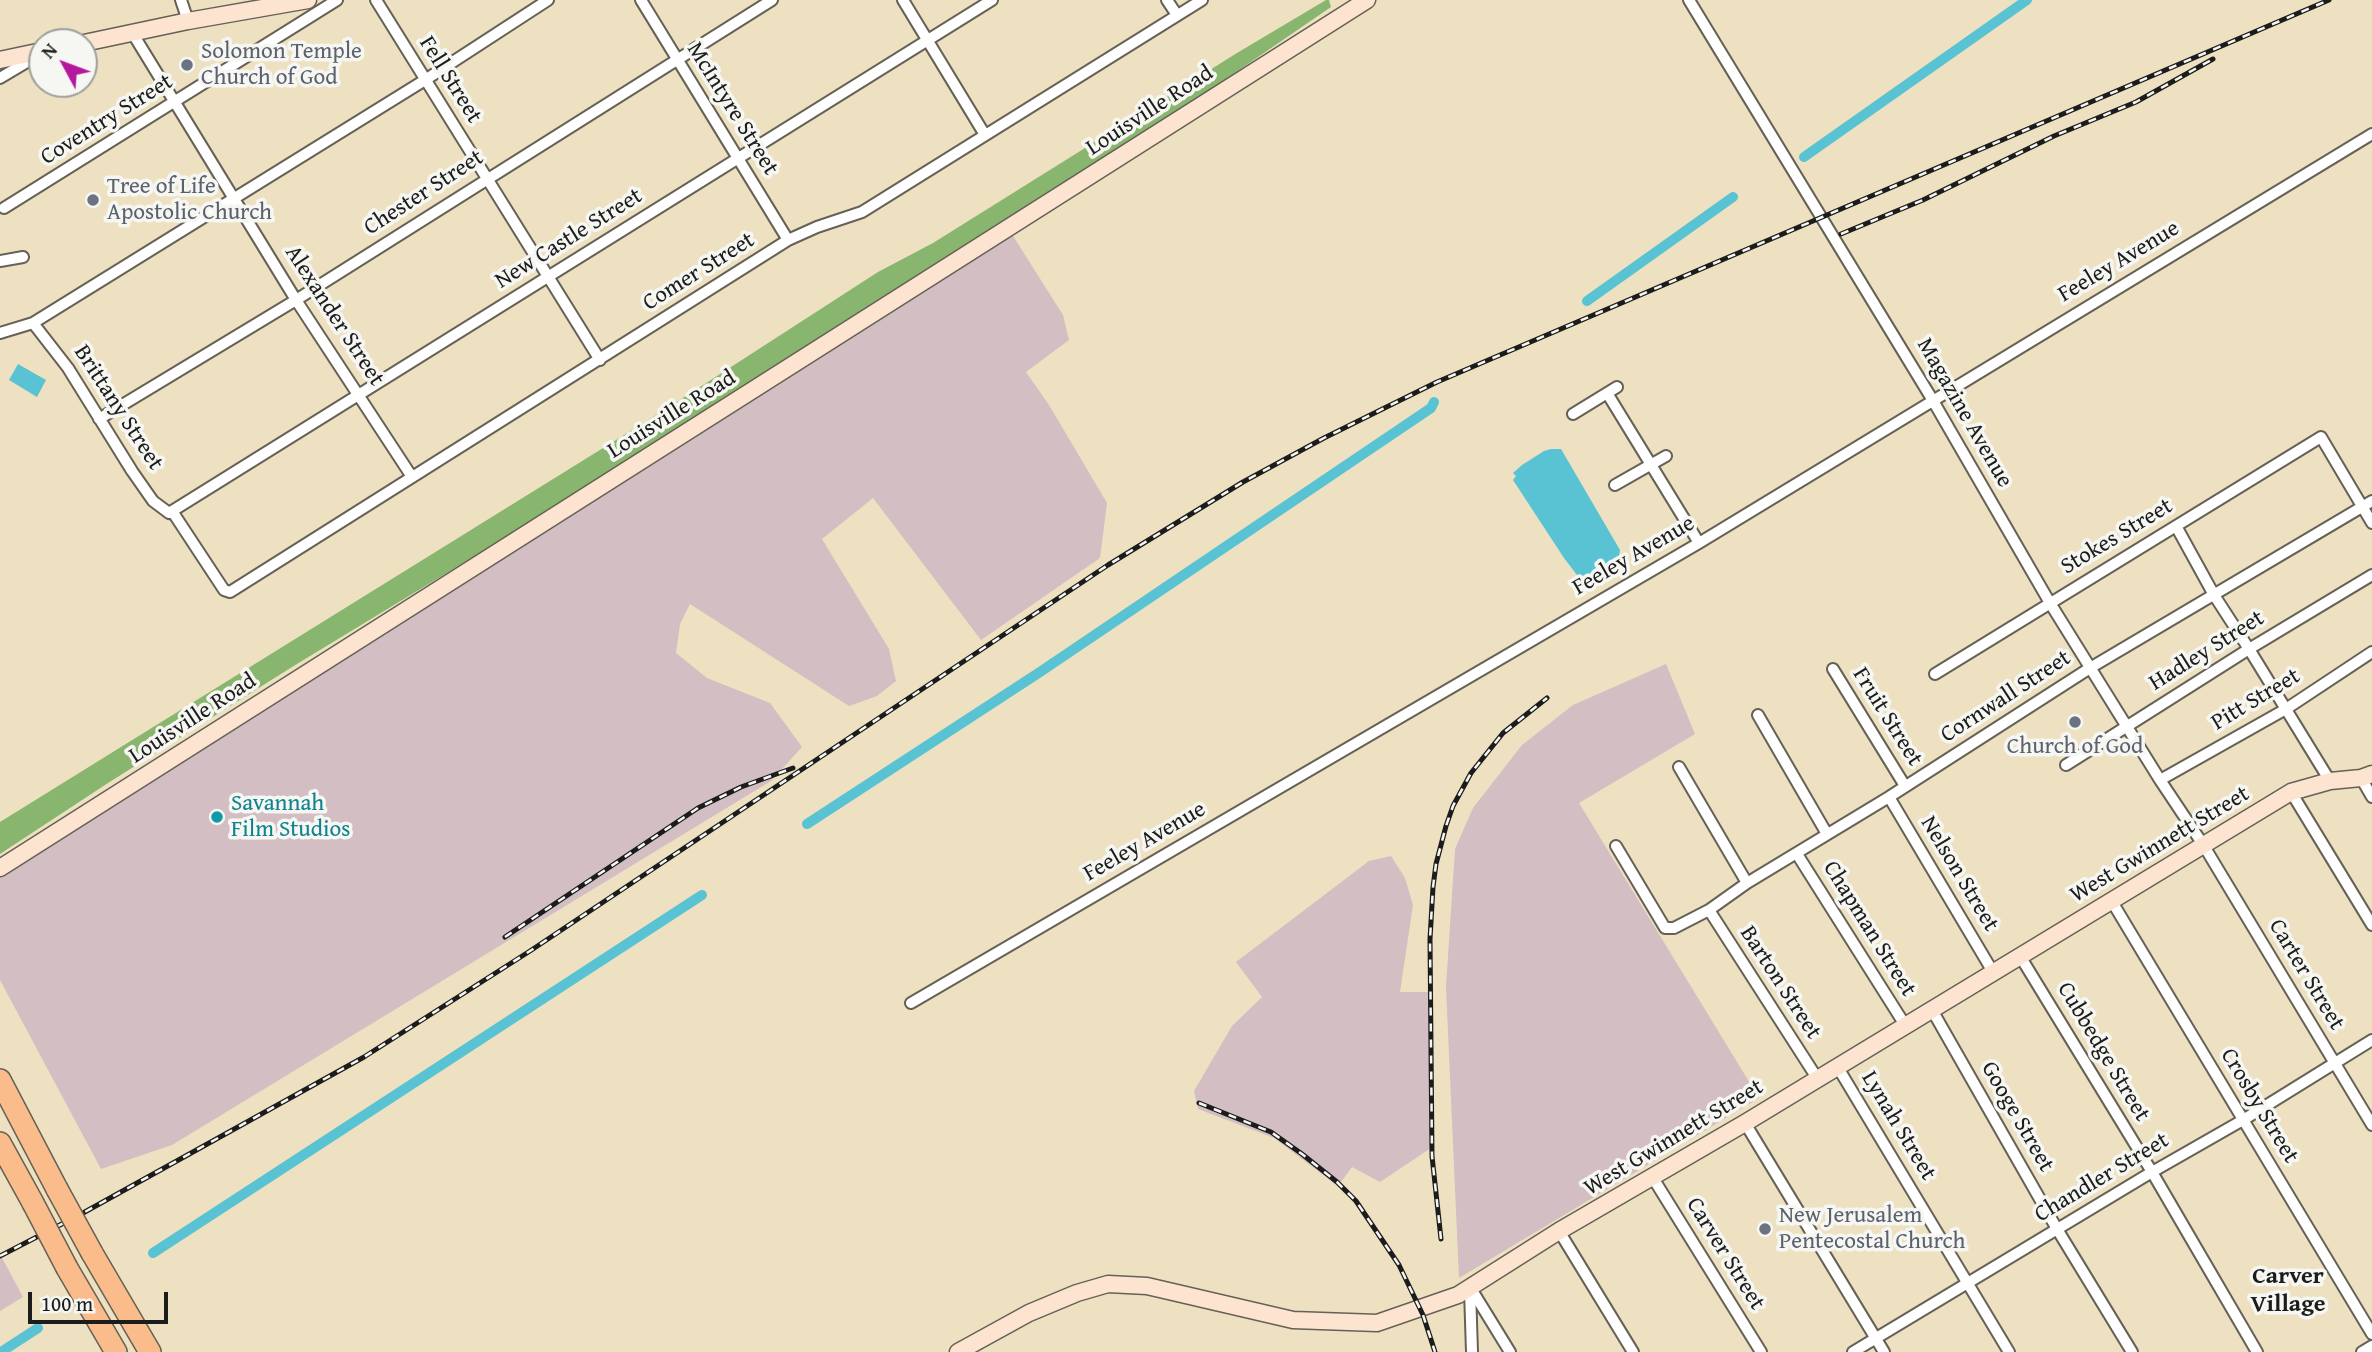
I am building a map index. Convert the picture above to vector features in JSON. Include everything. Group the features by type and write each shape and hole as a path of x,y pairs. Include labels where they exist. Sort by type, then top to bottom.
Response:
{"highway":[{"path":"0,1080 92,1253 150,1352"},
{"path":"0,1143 116,1352"}],"main road":[{"path":"98,40 283,2 308,0"},
{"name":"Louisville Road","path":"0,868 1367,0"},
{"path":"0,60 28,55"},
{"name":"West Gwinnett Street","path":"958,1352 1029,1313 1077,1293 1108,1284 1147,1286 1293,1320 1377,1323 1458,1294 1559,1231 1745,1124 2291,792 2330,781 2366,776"}],"street":[{"path":"181,0 188,21"},
{"name":"Coventry Street","path":"5,208 337,0"},
{"name":"Fell Street","path":"376,0 600,360"},
{"path":"0,333 33,323 425,80 548,0"},
{"name":"McIntyre Street","path":"641,0 788,240"},
{"name":"Chester Street","path":"99,419 296,300 772,0"},
{"path":"903,0 985,135"},
{"name":"New Castle Street","path":"170,512 992,0"},
{"path":"1167,0 1177,15"},
{"name":"Comer Street","path":"224,590 230,592 788,240 862,212 1202,0"},
{"name":"Magazine Avenue","path":"1689,0 1932,399 2050,603 2204,846"},
{"name":"Alexander Street","path":"133,34 296,300 412,477"},
{"path":"0,78 28,61"},
{"name":"Feeley Avenue","path":"911,1003 1699,543 2372,134"},
{"path":"0,261 23,257"},
{"name":"Brittany Street","path":"33,323 68,368 153,500 170,512 224,590"},
{"path":"1573,414 1612,390 1650,464 1699,543"},
{"name":"Stokes Street","path":"1935,674 2321,437 2367,504"},
{"path":"1615,485 1666,456"},
{"path":"2367,504 2372,523"},
{"name":"Cornwall Street","path":"1616,846 1665,928 1674,928 1709,910 1747,883 1889,797 2091,668 2367,504"},
{"path":"2176,526 2214,595 2330,781"},
{"name":"Hadley Street","path":"2066,765 2372,575"},
{"name":"Pitt Street","path":"2160,780 2286,709 2372,652"},
{"name":"Fruit Street","path":"1833,669 1906,786"},
{"path":"1758,716 1826,834"},
{"path":"1679,766 1747,883"},
{"path":"2366,776 2372,797"},
{"path":"2291,792 2372,925"},
{"name":"Nelson Street","path":"1889,797 1993,972"},
{"name":"Carter Street","path":"2204,846 2372,1125"},
{"name":"Chapman Street","path":"1797,854 1905,1026"},
{"name":"Crosby Street","path":"2111,900 2372,1334"},
{"name":"Barton Street","path":"1709,910 1817,1078"},
{"name":"Cubbedge Street","path":"2020,956 2152,1172 2257,1352"},
{"name":"Googe Street","path":"1932,1010 2057,1229 2132,1352"},
{"name":"Chandler Street","path":"1853,1352 2243,1120 2372,1040"},
{"name":"Lynah Street","path":"1837,1066 2008,1352"},
{"path":"1745,1124 1884,1352"},
{"name":"Carver Street","path":"1653,1178 1761,1352"},
{"path":"1559,1231 1633,1352"},
{"path":"1470,1287 1472,1352"},
{"path":"1470,1287 1510,1352"},
{"path":"2362,1352 2372,1346"}],"shaded area":[{"path":"1008,228 1063,315 1069,340 1026,372 1049,405 1107,503 1100,558 981,640 873,498 822,539 889,649 896,681 877,696 849,706 690,604 680,624 676,653 707,678 770,703 802,747 771,781 172,1145 101,1169 0,980 0,868"},
{"path":"1666,664 1695,734 1579,803 1759,1098 1459,1278 1446,987 1455,849 1473,808 1522,745 1573,705"},
{"path":"1391,856 1405,878 1413,905 1400,992 1431,992 1431,1148 1380,1182 1352,1167 1338,1186 1274,1138 1198,1109 1194,1091 1232,1026 1262,997 1236,962 1369,861"},
{"path":"0,1254 23,1297 0,1311"}],"green space":[{"path":"1329,0 1331,7 1223,81 946,259 478,554 292,667 0,854 0,822 666,409 878,272 933,243"}],"water":[{"path":"18,364 46,380 37,397 9,380"},
{"path":"1551,449 1561,449 1620,550 1618,563 1588,583 1580,579 1564,558 1513,480 1516,476 1513,473 1522,465"}],"waterway":[{"path":"1804,157 2027,0"},
{"path":"1587,301 1733,197"},
{"path":"807,824 1040,672 1431,408 1434,402"},
{"path":"153,1253 702,895"},
{"path":"1,1352 38,1328"}],"railway":[{"path":"0,1256 364,1057 530,951 1108,565 1243,482 1324,438 1437,382 2329,0"},
{"path":"1841,234 1923,200 2054,136 2136,102 2213,59"},
{"path":"1441,1239 1432,1156 1430,939 1436,864 1453,806 1471,773 1503,733 1547,698"},
{"path":"505,937 698,808 741,787 793,768"},
{"path":"1199,1103 1271,1132 1337,1182 1356,1201 1399,1265 1423,1315 1435,1352"}],"place":[{"name":"Solomon Temple Church of God","path":"187,65"},
{"name":"Tree of Life Apostolic Church","path":"93,200"},
{"name":"Church of God","path":"2075,722"},
{"name":"Savannah Film Studios","path":"217,817"},
{"name":"New Jerusalem Pentecostal Church","path":"1765,1229"}],"district":[{"name":"Carver Village","path":"2288,1291"}]}
